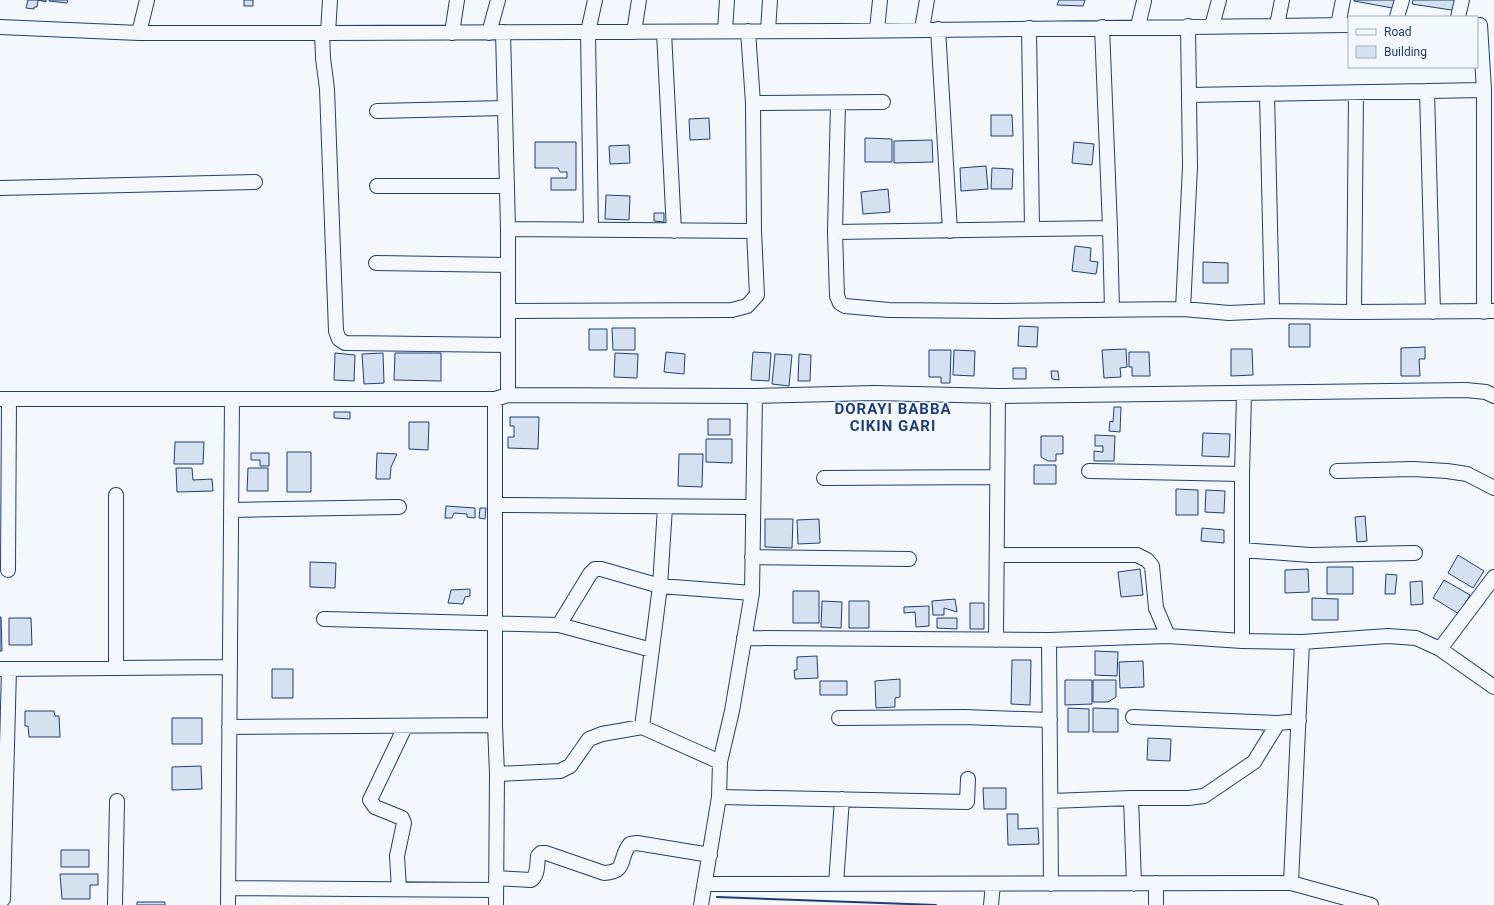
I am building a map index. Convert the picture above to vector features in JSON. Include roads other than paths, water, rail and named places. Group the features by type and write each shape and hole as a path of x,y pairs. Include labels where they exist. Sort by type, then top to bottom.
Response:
{"street":[{"path":"139,33 147,0"},
{"path":"330,0 323,58 327,89 336,331 339,339 345,343 508,345"},
{"path":"452,33 457,0"},
{"path":"496,905 497,774 495,725 495,505 501,397 508,345 508,229 505,108 496,32 498,0"},
{"path":"591,230 588,32 595,0"},
{"path":"634,32 639,0"},
{"path":"725,31 726,0"},
{"path":"768,31 770,0"},
{"path":"877,30 880,0"},
{"path":"922,29 927,0"},
{"path":"1138,26 1143,0"},
{"path":"1212,26 1219,0"},
{"path":"1277,25 1282,0"},
{"path":"0,27 139,33 452,33 1343,25 1343,0"},
{"path":"1397,16 1402,0"},
{"path":"1458,16 1462,0"},
{"path":"838,103 835,232 837,296 840,303 844,306 853,308 921,310 1183,309 1229,313 1272,311 1489,311 1484,25"},
{"path":"1183,309 1190,167 1188,26"},
{"path":"1102,27 1112,310"},
{"path":"1029,28 1032,229"},
{"path":"938,29 950,231"},
{"path":"508,311 732,310 747,306 757,295 754,232 753,103 748,31"},
{"path":"664,32 674,231"},
{"path":"1189,95 1484,90"},
{"path":"1427,91 1433,312"},
{"path":"1354,312 1356,93"},
{"path":"1267,94 1272,311"},
{"path":"753,103 883,102"},
{"path":"377,111 505,108"},
{"path":"0,188 256,182"},
{"path":"377,186 507,186"},
{"path":"835,232 1110,228"},
{"path":"508,229 754,232"},
{"path":"376,263 508,265"},
{"path":"8,570 4,399 755,396 874,393 998,396 1466,390 1486,392 1494,396"},
{"path":"1242,641 1242,474 1244,393"},
{"path":"701,905 719,797 720,762 732,711 752,592 755,396"},
{"path":"996,640 998,396"},
{"path":"228,905 232,399"},
{"path":"1337,471 1413,469 1447,471 1467,474 1494,488"},
{"path":"1089,471 1242,474"},
{"path":"824,478 997,477"},
{"path":"116,495 116,668"},
{"path":"495,505 753,507"},
{"path":"232,510 399,507"},
{"path":"642,726 660,586 666,507"},
{"path":"1242,550 1310,555 1415,553"},
{"path":"997,555 1137,555 1147,560 1152,566 1156,608 1168,636"},
{"path":"752,557 909,559"},
{"path":"559,625 590,574 595,569 601,569 660,586 752,592"},
{"path":"1440,649 1492,583"},
{"path":"324,619 559,625 652,650"},
{"path":"744,638 1050,640 1168,636 1242,641 1302,642 1388,636 1416,638 1440,649 1494,687"},
{"path":"1050,640 1051,884"},
{"path":"1291,883 1302,642"},
{"path":"3,899 4,669 230,667"},
{"path":"839,718 964,717 1050,720"},
{"path":"1133,717 1278,723 1299,721"},
{"path":"1051,801 1131,798 1188,798 1204,796 1254,762 1278,723"},
{"path":"229,727 405,727 495,725"},
{"path":"497,774 560,772 570,766 589,739 602,734 642,726 720,762"},
{"path":"398,889 397,856 404,823 402,818 375,807 370,800 405,727"},
{"path":"719,797 967,802 968,779"},
{"path":"1131,798 1134,884"},
{"path":"836,884 842,799"},
{"path":"115,905 117,801"},
{"path":"228,888 398,889 496,884 533,879 536,876 538,856 541,853 546,853 604,873 614,873 620,867 626,849 630,844 637,843 710,855"},
{"path":"705,884 1291,883 1331,900 1371,905"},
{"path":"991,905 993,884"},
{"path":"1156,884 1156,905"}],"district":[{"name":"DORAYI BABBA CIKIN GARI","path":"893,418"}]}
